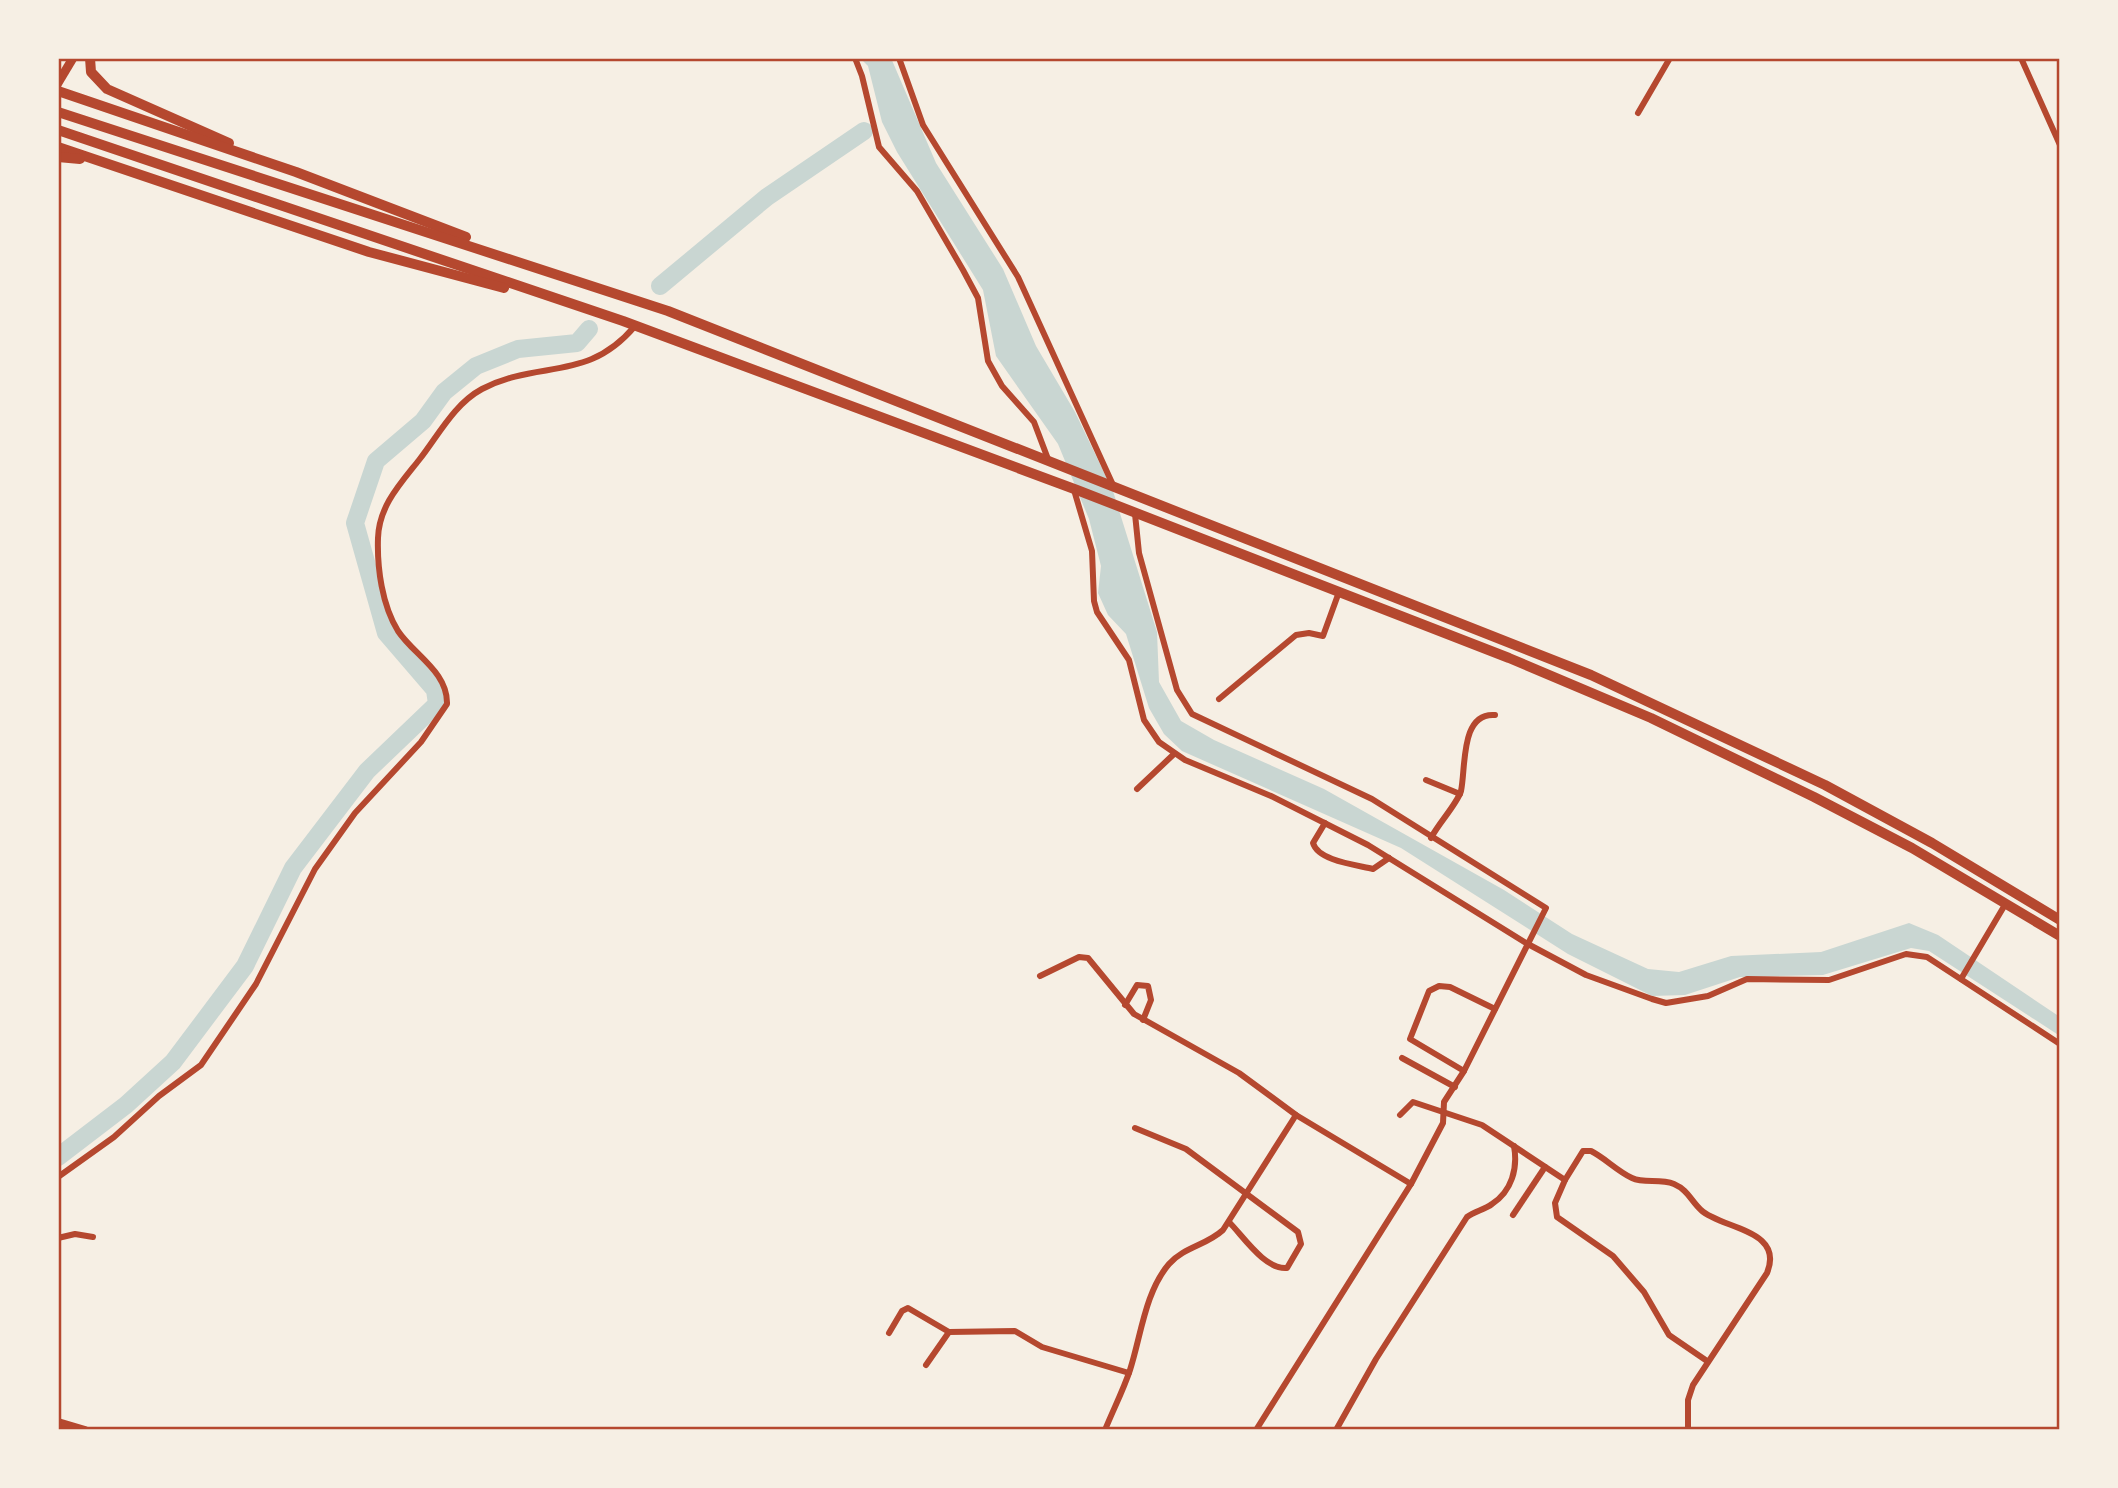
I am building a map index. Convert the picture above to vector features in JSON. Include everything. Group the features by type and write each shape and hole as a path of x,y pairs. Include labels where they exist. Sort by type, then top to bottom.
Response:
{"highway":[{"path":"90,58 91,72 114,93 296,172"},
{"path":"58,91 296,172 568,276"},
{"path":"58,111 637,300 1112,484 1668,709 1837,791 2060,918"},
{"path":"58,130 589,311"},
{"path":"58,147 369,252 623,321 1339,592 1651,718 1825,803 2006,903 2060,936"},
{"path":"58,157 98,161"}],"main road":[{"path":"59,80 73,58"},
{"path":"58,1422 85,1430"}],"street":[{"path":"855,58 879,147 902,170 927,205 972,285 981,309 988,361 1002,386 1034,422 1050,460"},
{"path":"900,58 923,125 1018,278 1112,484"},
{"path":"1638,113 1670,58"},
{"path":"2021,58 2060,145"},
{"path":"58,1177 121,1132 159,1096 201,1065 256,984 315,869 355,813 421,743 447,704 439,678 400,633 389,610 380,572 379,523 396,489 457,410 481,389 500,381 598,358 621,343 635,326"},
{"path":"1075,490 1092,551 1097,612 1129,660 1143,720 1159,742 1174,754 1325,823 1389,858 1526,943 1596,979 1666,1003 1708,996 1747,979 1829,980 1906,954 1927,957 1963,977 2060,1044"},
{"path":"1130,512 1177,690 1192,714 1392,810 1431,838 1545,910 1526,943 1464,1071 1444,1102 1443,1123 1411,1184 1256,1430"},
{"path":"1219,699 1296,635 1309,633 1323,636 1339,592"},
{"path":"1431,838 1460,794 1471,729 1479,717 1495,715"},
{"path":"1137,789 1174,754"},
{"path":"1426,779 1460,794"},
{"path":"1325,823 1313,843 1313,847 1324,854 1373,869 1389,858"},
{"path":"1963,977 2006,903"},
{"path":"1040,976 1079,957 1088,958 1125,1006 1143,1020 1240,1073 1296,1115 1411,1184"},
{"path":"1125,1006 1137,985 1147,986 1151,1000 1143,1020"},
{"path":"1464,1071 1410,1039 1429,991 1439,986 1450,987 1495,1009"},
{"path":"1402,1058 1455,1087"},
{"path":"1400,1115 1413,1102 1427,1110 1443,1111 1482,1125 1565,1180"},
{"path":"1105,1430 1129,1373 1150,1300 1161,1276 1183,1252 1216,1237 1229,1222 1296,1115"},
{"path":"1135,1128 1186,1149 1302,1238 1287,1268 1279,1268 1260,1255 1229,1222"},
{"path":"1336,1430 1376,1359 1467,1217 1490,1206 1505,1191 1517,1165 1514,1146"},
{"path":"1688,1430 1688,1400 1707,1361 1767,1273 1771,1260 1763,1243 1749,1231 1702,1211 1692,1197 1677,1185 1661,1179 1630,1177 1591,1151 1583,1151 1555,1203 1557,1217 1613,1256 1639,1285 1676,1342 1707,1361"},
{"path":"1513,1215 1545,1167"},
{"path":"58,1238 75,1234 93,1237"},
{"path":"889,1333 902,1311 908,1308 949,1332 1015,1331 1042,1347 1129,1373"},
{"path":"926,1365 949,1332"}],"shaded area":[{"path":"860,58 891,58 936,163 1003,269 1036,346 1075,412 1113,491 1157,632 1159,682 1181,721 1214,740 1324,789 1504,890 1572,934 1648,969 1679,972 1731,956 1821,952 1909,923 1938,935 2060,1017 2060,1036 1929,951 1911,948 1823,975 1740,977 1685,995 1652,996 1568,954 1401,848 1182,751 1164,734 1149,708 1126,634 1108,615 1098,593 1101,566 1089,519 1058,444 996,356 983,290 897,152 882,122 868,66"}],"waterway":[{"path":"660,286 767,197 864,131"},
{"path":"58,1157 126,1105 173,1062 245,966 293,868 367,771 437,704 435,690 386,633 355,523 376,461 423,421 444,392 476,366 518,349 577,343 589,329"}]}
